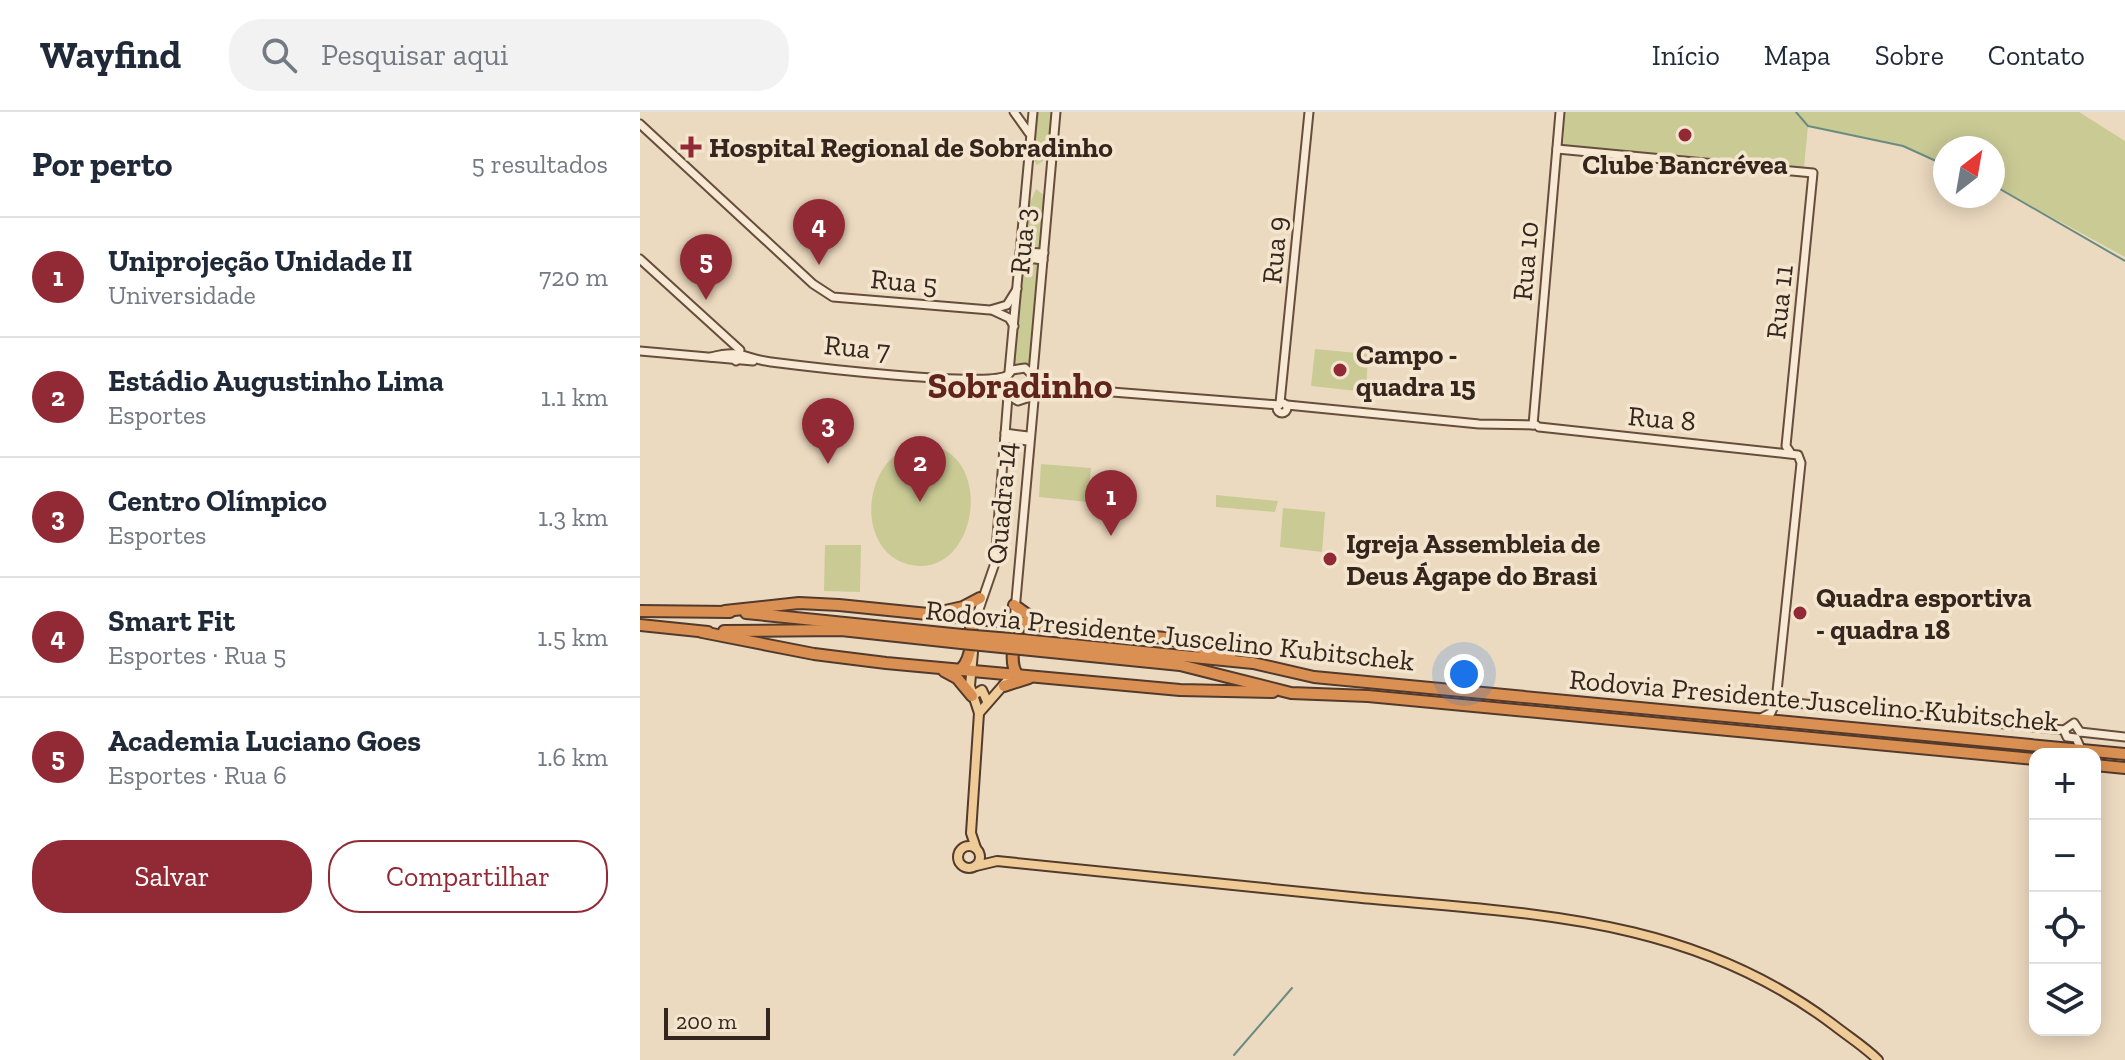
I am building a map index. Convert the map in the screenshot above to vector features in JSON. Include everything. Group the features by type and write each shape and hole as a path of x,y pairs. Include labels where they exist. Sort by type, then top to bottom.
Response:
{"highway":[{"path":"911,611 952,611 980,598"},
{"path":"725,611 799,603 972,617 1165,638 1253,663"},
{"path":"1014,605 1026,616 1038,621 1080,628"},
{"name":"Rodovia Presidente Juscelino Kubitschek","path":"640,611 725,611 962,639"},
{"path":"966,669 972,617"},
{"path":"1010,672 1018,622"},
{"name":"Rodovia Presidente Juscelino Kubitschek","path":"640,625 702,632 841,630 1253,663 1314,677 2063,748"},
{"path":"702,632 814,654 927,666 1180,690 1291,693"},
{"name":"Rodovia Presidente Juscelino Kubitschek","path":"1022,644 1180,665 1291,693 1338,693 2029,758"},
{"path":"927,666 952,674 972,696"},
{"path":"1004,686 1038,676"},
{"path":"1589,717 1595,711 1591,703"},
{"path":"1613,719 1607,711 1622,707"},
{"name":"Rodovia Presidente Juscelino Kubitschek","path":"2101,752 2125,754"},
{"path":"2101,766 2125,768"}],"main road":[{"path":"1015,113 1025,117 1032,112"},
{"name":"Rua 3","path":"1008,374 1015,326 1032,112"},
{"name":"Rua 3","path":"1034,375 1056,112"},
{"name":"Rua 9","path":"1283,406 1309,112"},
{"name":"Rua 10","path":"1537,428 1534,413 1560,112"},
{"path":"1015,113 1030,135"},
{"name":"Rua 5","path":"640,124 813,284 833,297 990,310"},
{"name":"Rua 11","path":"1557,149 1808,171 1813,179 1786,448 1790,452"},
{"path":"1021,254 1044,256"},
{"path":"640,259 724,336 741,353 734,361 726,353 724,336"},
{"path":"990,310 1007,305 1017,289"},
{"path":"990,310 1009,318 1015,326"},
{"name":"Rua 7","path":"640,351 985,380"},
{"name":"Rua 7","path":"711,357 741,353 768,361"},
{"path":"985,380 1021,367 1048,387 1283,406"},
{"path":"972,617 995,563 1008,374"},
{"path":"1034,375 1034,398"},
{"path":"985,380 1023,401 1034,398 1048,387"},
{"name":"Quadra 14","path":"1018,622 1014,605 1034,398"},
{"name":"Rua 8","path":"1283,406 1775,450"},
{"path":"1005,436 1028,438"},
{"path":"1775,450 1788,440"},
{"path":"1758,719 1771,713 1776,701 1801,463 1798,455 1775,450"},
{"path":"966,669 979,713 971,833 980,859 976,866"},
{"path":"979,713 1004,686 1010,672"},
{"path":"972,696 982,690 987,702"},
{"path":"1776,701 1779,715 1792,722"},
{"path":"1776,701 2064,731 2070,739 2078,735 2125,737"},
{"path":"2043,746 2074,723 2082,748"},
{"path":"971,833 958,853 958,861 968,868 997,861 1522,913 1633,930 1698,950 1761,979 1805,1004 1878,1060"},
{"path":"964,846 977,849 997,861"}],"green space":[{"path":"1036,112 1053,112 1051,142 1045,149 1043,161 1037,165 1032,158"},
{"path":"1565,112 2079,112 2125,141 2125,257 2005,192 2005,136 1933,136 1933,158 1903,146 1808,126 1804,167 1563,145"},
{"path":"1036,189 1046,197 1040,251 1024,250 1025,215"},
{"path":"1023,260 1039,261 1031,366 1014,365"},
{"name":"Campo - quadra 15","path":"1315,349 1368,354 1366,392 1311,386"},
{"path":"921,444 944,450 960,464 969,484 971,506 966,529 956,548 940,561 919,566 898,560 882,547 874,529 871,508 875,486 884,467 900,452"},
{"path":"1041,464 1091,468 1088,502 1039,497"},
{"path":"1216,495 1278,501 1275,512 1216,507"},
{"path":"1283,508 1325,512 1322,552 1280,547"},
{"path":"825,545 861,545 860,592 824,591"}],"waterway":[{"path":"1796,112 1808,126 1903,146 1933,160"},
{"path":"2005,192 2125,261"},
{"path":"1234,1055 1292,988"}],"place":[{"name":"Clube Bancrévea","path":"1685,135"},
{"name":"Hospital Regional de Sobradinho","path":"691,147"},
{"name":"Smart Fit","path":"819,265"},
{"name":"Academia Luciano Goes","path":"706,300"},
{"name":"Campo - quadra 15","path":"1340,370"},
{"name":"Centro Olímpico","path":"828,464"},
{"name":"Estádio Augustinho Lima","path":"920,502"},
{"name":"Uniprojeção Unidade II","path":"1111,536"},
{"name":"Igreja Assembleia de Deus Ágape do Brasi","path":"1330,559"},
{"name":"Quadra esportiva - quadra 18","path":"1800,613"}],"district":[{"name":"Sobradinho","path":"1020,385"}]}
